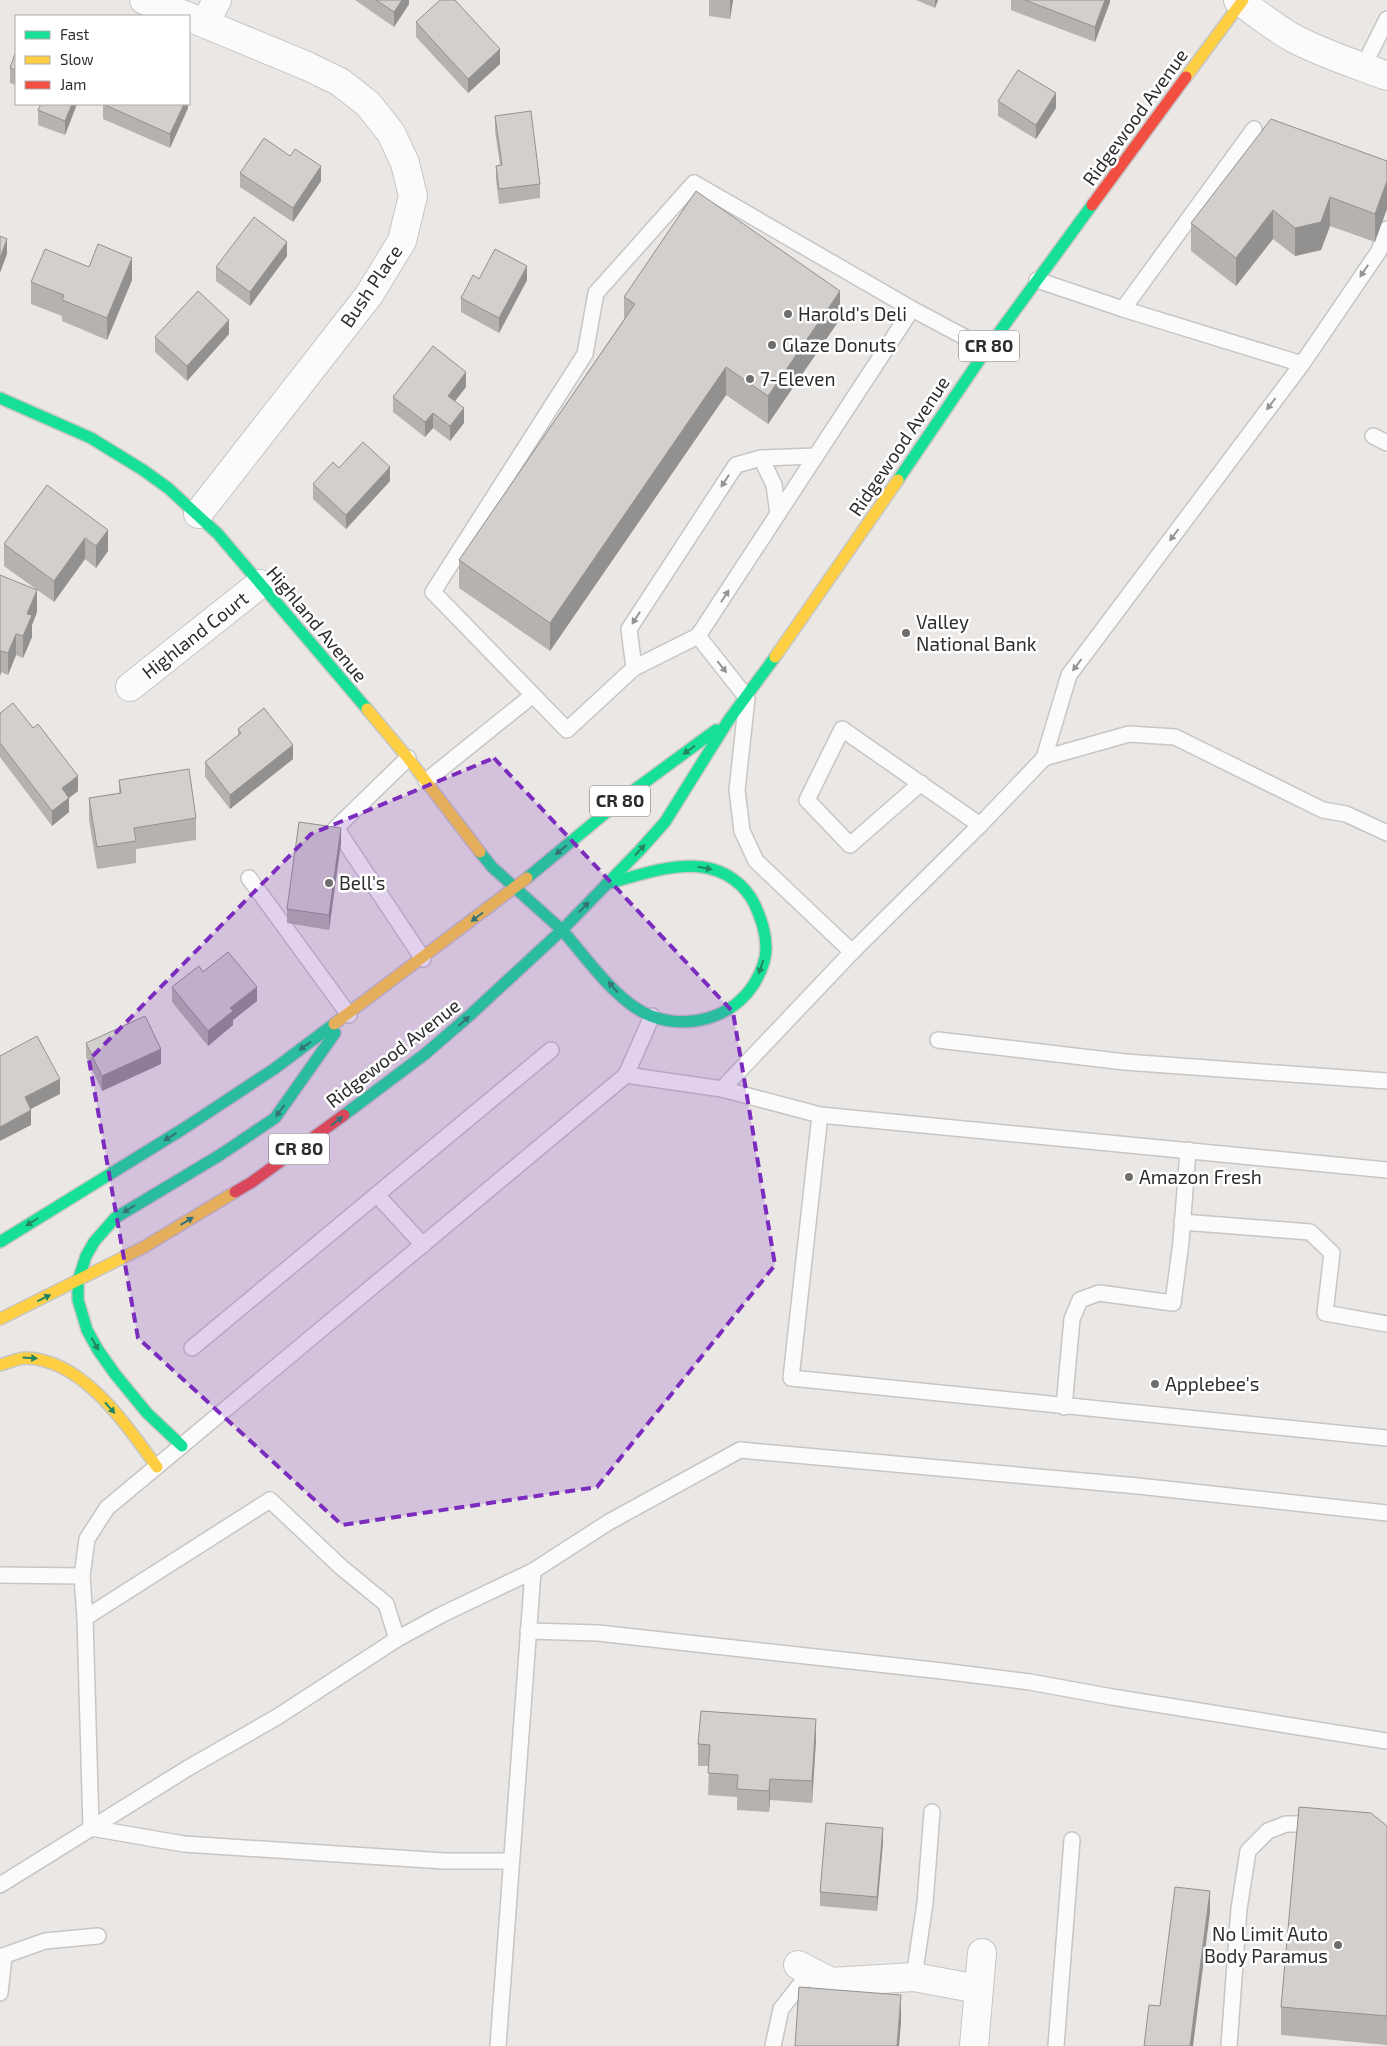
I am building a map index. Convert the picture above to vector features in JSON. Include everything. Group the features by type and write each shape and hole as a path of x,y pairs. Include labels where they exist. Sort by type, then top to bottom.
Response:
{"main road":[{"name":"Ridgewood Avenue","path":"0,1319 78,1282 144,1247 252,1182 304,1146 426,1054 562,930 666,822 728,721 747,698 987,349 1241,1"},
{"name":"Highland Avenue","path":"0,398 72,427 100,441 151,474 198,514 408,758 492,867 562,930"},
{"name":"Ridgewood Avenue","path":"0,1242 183,1129 274,1069 349,1015 516,888 626,796 728,721"},
{"path":"562,930 626,1001 652,1016 680,1023 708,1021 724,1015 747,994 756,980 766,950 763,919 752,898 738,882 726,874 708,868 690,866 673,868 606,884"},
{"path":"182,1446 146,1413 98,1350 82,1318 78,1300 78,1282 86,1256 94,1242 115,1218 220,1155 275,1118 349,1015"},
{"path":"0,1365 21,1358 38,1358 60,1366 78,1376 128,1427 157,1467"}],"street":[{"name":"Bush Place","path":"144,0 199,14 340,82 368,104 394,140 405,163 413,196 402,241 369,295 198,514"},
{"path":"1241,1 1261,18 1291,37 1321,52 1375,71"},
{"name":"Highland Court","path":"130,686 260,584"},
{"path":"974,2046 982,1953"},
{"path":"804,1968 831,1982 914,1977 978,1989"}],"lane":[{"path":"1375,71 1387,19"},
{"path":"1123,309 1254,129"},
{"path":"912,309 698,636 634,668 567,730 433,592 585,354 596,293 694,183 912,309 987,349"},
{"path":"722,1088 852,952 980,825 1044,758 1069,675 1302,364 1378,251 1387,228"},
{"path":"1037,280 1123,309 1302,364"},
{"path":"1373,436 1387,443"},
{"path":"634,668 629,629 736,465 761,458 816,456"},
{"path":"761,458 774,485 778,514"},
{"path":"698,636 747,698 737,790 742,831 756,861 852,952"},
{"path":"426,781 533,695"},
{"path":"921,783 850,846 807,800 842,729 921,783 980,825"},
{"path":"1044,758 1129,734 1175,737 1324,810 1346,814 1387,833"},
{"path":"408,758 336,828 423,958"},
{"path":"249,878 349,1015"},
{"path":"91,1828 82,1576 87,1538 107,1508 626,1075 652,1016"},
{"path":"938,1040 1125,1062 1387,1082"},
{"path":"192,1348 552,1050"},
{"path":"626,1075 722,1088 820,1115 1387,1170"},
{"path":"820,1115 791,1378 1064,1407 1387,1438"},
{"path":"1064,1407 1072,1318 1080,1300 1099,1293 1173,1303 1188,1150"},
{"path":"377,1195 423,1245"},
{"path":"1182,1222 1310,1232 1332,1253 1325,1313 1387,1324"},
{"path":"0,1885 188,1768 277,1717 397,1639 533,1570 609,1522 740,1450 1138,1486 1387,1513"},
{"path":"85,1618 270,1500 341,1567 386,1604 397,1639"},
{"path":"498,2046 533,1570"},
{"path":"0,1575 82,1576"},
{"path":"528,1631 598,1633 942,1670 1030,1682 1112,1698 1387,1740"},
{"path":"914,1977 925,1903 932,1812"},
{"path":"1229,2046 1239,1909 1248,1851 1268,1831 1286,1824 1334,1824"},
{"path":"91,1828 184,1844 444,1862 511,1861"},
{"path":"1056,2046 1072,1840"},
{"path":"0,1993 2,1957 45,1941 98,1936"},
{"path":"773,2046 781,2009 804,1968"}],"highlighted area":[{"path":"494,758 733,1012 775,1265 597,1487 342,1525 138,1338 89,1060 311,834"}],"building":[{"path":"376,0 402,0 394,12"},
{"path":"440,0 455,0 500,49 468,79 416,22"},
{"path":"1025,0 1105,0 1095,27"},
{"path":"15,54 15,70 10,68"},
{"path":"1018,70 1056,93 1036,125 998,101"},
{"path":"40,105 72,105 65,121 38,110"},
{"path":"105,105 184,105 170,134"},
{"path":"531,111 540,184 499,189 496,166 502,165 495,116"},
{"path":"1271,119 1387,161 1387,181 1375,214 1330,197 1321,222 1295,228 1273,210 1236,258 1191,223"},
{"path":"264,138 290,156 295,149 321,166 293,208 240,173"},
{"path":"696,191 840,291 768,396 726,367 550,623 459,560 635,304 624,297"},
{"path":"254,217 287,242 250,292 216,267"},
{"path":"0,236 7,239 0,258"},
{"path":"98,244 132,258 107,318 62,300 64,295 31,282 45,249 89,267"},
{"path":"495,249 527,266 499,318 461,298 473,275 479,279"},
{"path":"198,291 229,320 187,366 155,337"},
{"path":"433,346 466,372 448,396 464,408 450,426 433,413 425,422 393,397"},
{"path":"363,442 390,467 346,515 313,484 333,462 339,468"},
{"path":"47,485 108,530 96,546 85,538 54,581 4,544"},
{"path":"0,575 37,590 27,614 32,615 23,636 16,634 8,653 1,651 0,654"},
{"path":"13,703 33,728 38,724 78,776 62,788 69,798 52,811 0,743 0,713"},
{"path":"264,708 293,745 230,795 205,762 241,733 238,729"},
{"path":"189,769 196,818 134,828 136,841 97,847 89,798 121,793 119,780"},
{"path":"299,822 341,828 329,915 287,909"},
{"path":"228,952 257,987 230,1008 233,1011 208,1031 172,987 199,966 203,972"},
{"path":"145,1016 161,1049 102,1076 86,1043"},
{"path":"37,1036 60,1079 25,1097 31,1110 0,1127 0,1056"},
{"path":"701,1711 816,1719 812,1781 770,1779 769,1791 737,1789 738,1775 708,1773 710,1745 698,1744"},
{"name":"No Limit Auto Body Paramus","path":"1299,1807 1371,1813 1387,1826 1387,2016 1281,2007"},
{"path":"826,1823 883,1828 877,1897 820,1892"},
{"path":"1175,1887 1210,1891 1190,2046 1144,2046 1149,2005 1160,2006"},
{"path":"799,1987 901,1995 897,2046 795,2046"}],"traffic: fast":[{"path":"898,480 987,349 1092,205"},
{"path":"0,398 91,438 168,488 218,534 367,709"},
{"path":"344,1115 425,1054 469,1016 562,930 640,850 665,822 728,721 775,657"},
{"path":"527,878 626,796 716,730"},
{"path":"480,852 492,867 562,930"},
{"path":"562,930 592,966 626,1001 638,1010 665,1020 694,1021 722,1013 745,996 754,984 765,958 766,942 764,931 751,897 733,879 719,871 690,866 654,871 606,884"},
{"path":"0,1242 183,1129 274,1069 334,1024"},
{"path":"182,1446 147,1413 115,1374 87,1330 78,1300 78,1281 86,1256 94,1242 115,1218 220,1155 275,1118 335,1033"}],"traffic: slow":[{"path":"1186,77 1243,0"},
{"path":"775,657 898,480"},
{"path":"367,709 408,758 480,852"},
{"path":"334,1024 527,878"},
{"path":"0,1319 144,1247 235,1192"},
{"path":"0,1365 26,1358 47,1362 67,1370 85,1382 102,1398 132,1433 157,1467"}],"traffic: jam":[{"path":"1092,205 1186,77"},
{"path":"235,1192 252,1182 344,1115"}],"place":[{"name":"Harold's Deli","path":"788,314"},
{"name":"Glaze Donuts","path":"772,345"},
{"name":"7-Eleven","path":"750,379"},
{"name":"Valley National Bank","path":"906,633"},
{"name":"Bell's","path":"329,883"},
{"name":"Amazon Fresh","path":"1129,1177"},
{"name":"Applebee's","path":"1155,1384"},
{"name":"No Limit Auto Body Paramus","path":"1338,1945"}]}
